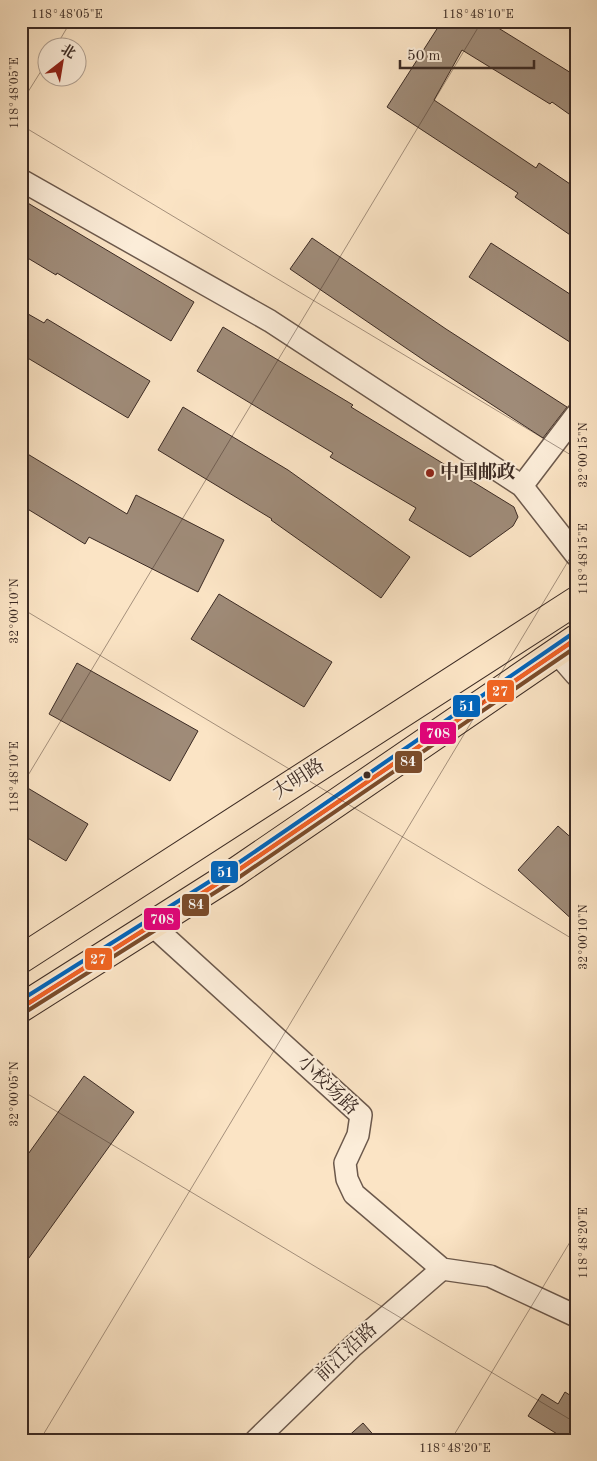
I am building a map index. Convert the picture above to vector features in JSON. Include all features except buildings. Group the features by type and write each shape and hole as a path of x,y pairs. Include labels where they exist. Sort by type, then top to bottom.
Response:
{"main road":[{"name":"大明路","path":"21,959 576,602"},
{"path":"21,1008 154,926 234,873 566,646"}],"street":[{"path":"21,180 270,321 522,486 576,555"},
{"path":"522,486 576,414"},
{"path":"566,646 576,676"},
{"name":"小校场路","path":"154,926 361,1114 358,1134 345,1163 348,1179 354,1194 442,1269"},
{"path":"442,1269 490,1276 576,1316"},
{"name":"前江沿路","path":"256,1440 353,1346 442,1269"}],"transit line":[{"name":"51","path":"21,1000 231,868 572,634"},
{"name":"708","path":"21,1008 234,873 576,639"},
{"name":"27","path":"21,1008 234,873 576,639"},
{"name":"84","path":"24,1013 238,878 576,647"}],"place":[{"name":"中国邮政","path":"430,473"}]}
